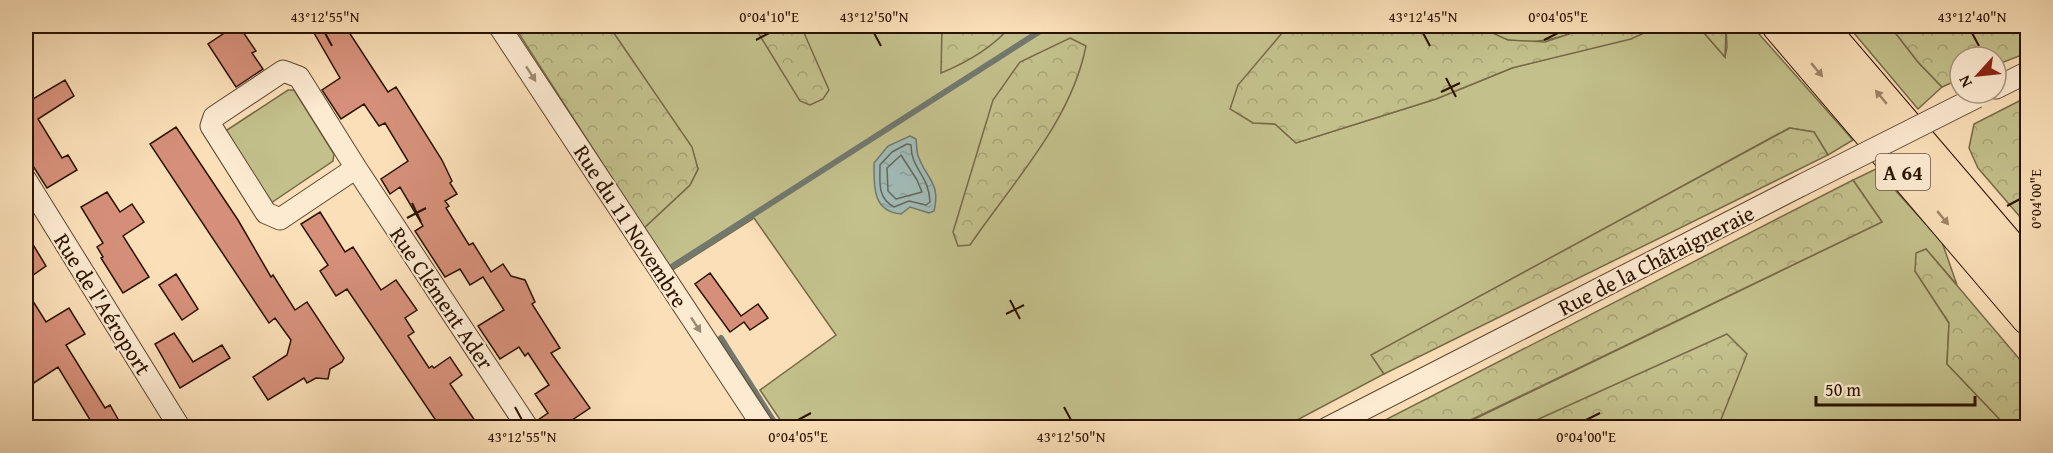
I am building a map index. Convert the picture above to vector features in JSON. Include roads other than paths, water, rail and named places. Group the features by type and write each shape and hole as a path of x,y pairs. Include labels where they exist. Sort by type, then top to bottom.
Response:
{"highway":[{"name":"A 64","path":"1779,26 2028,318"},
{"name":"A 64","path":"1820,26 2028,269"}],"street":[{"name":"Rue du 11 Novembre","path":"499,26 764,428"},
{"name":"Rue Clément Ader","path":"356,168 280,219 266,213 211,126 214,117 283,71 299,77 356,168 528,428"},
{"path":"2008,82 2028,72"},
{"name":"Rue de la Châtaigneraie","path":"1327,428 1961,105"},
{"name":"Rue de l'Aéroport","path":"26,180 180,428"}],"water":[{"path":"910,136 916,139 918,156 936,194 934,211 929,213 910,207 901,214 892,212 880,203 875,188 874,163 888,146"}],"waterway":[{"path":"673,266 1048,26"},
{"path":"721,338 778,428"}]}
